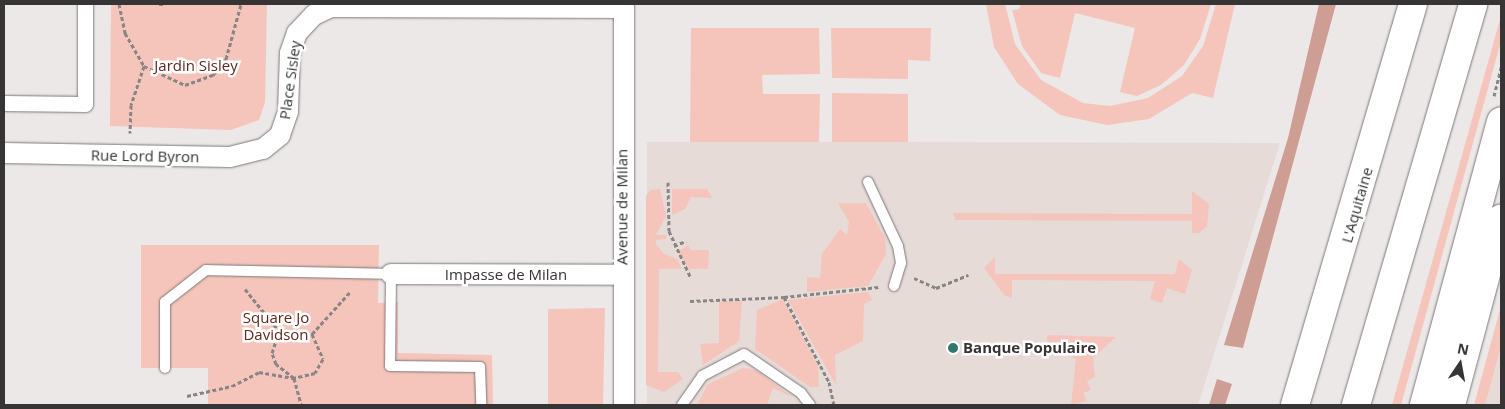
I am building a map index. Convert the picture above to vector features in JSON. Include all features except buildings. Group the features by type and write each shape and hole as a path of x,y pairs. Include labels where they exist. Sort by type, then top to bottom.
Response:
{"main road":[{"name":"L'Aquitaine","path":"1295,405 1413,4"},
{"path":"1356,405 1472,4"},
{"path":"1424,405 1501,122"},
{"path":"1451,405 1501,219"}],"street":[{"path":"4,103 85,104 85,4"},
{"name":"Place Sisley","path":"280,135 288,112 293,42 307,20 321,11 341,6 624,8"},
{"name":"Avenue de Milan","path":"624,8 622,275 624,405"},
{"name":"Rue Lord Byron","path":"4,152 130,156 243,156 263,149 280,135"},
{"name":"Impasse de Milan","path":"390,274 622,275"}],"lane":[{"path":"868,182 898,246 900,271 894,286"},
{"path":"165,368 165,302 206,270 390,274 390,366 480,368 481,405"},
{"path":"682,405 702,376 744,354 801,393 810,405"}],"path":[{"path":"120,4 125,33 144,66 185,85 213,75 226,59 241,4"},
{"path":"130,156 131,105 144,66"},
{"path":"668,182 669,231 674,246 690,276"},
{"path":"674,246 686,241"},
{"path":"231,271 279,331 312,334"},
{"path":"900,271 936,288 968,275"},
{"path":"312,334 366,274"},
{"path":"690,301 784,298 894,286"},
{"path":"784,298 829,382 834,405"},
{"path":"279,331 272,353 276,364 294,378 301,405"},
{"path":"187,396 232,386 259,372 294,378 315,373 323,359 312,334"}],"shaded area":[{"path":"1319,4 1336,4 1243,348 1224,345 1288,138"},
{"name":"Banque Populaire","path":"647,142 1280,143 1198,405 647,405"},
{"path":"1501,347 1501,405 1485,405 1496,366"},
{"path":"1217,379 1232,384 1225,405 1209,405"}],"green space":[{"name":"Jardin Sisley","path":"111,4 267,4 265,102 259,120 231,130 110,126"},
{"path":"986,4 1005,4 1015,44 1041,80 1083,103 1110,106 1148,98 1182,76 1203,46 1216,4 1235,4 1213,98 1192,93 1149,119 1107,125 1060,115 1018,84 994,47"},
{"path":"1021,4 1211,4 1200,39 1184,65 1161,85 1137,96 1120,92 1135,28 1075,13 1060,78 1041,73 1022,46 1012,10 1019,9"},
{"path":"1501,16 1501,41 1401,405 1392,405"},
{"path":"691,28 819,28 820,74 762,75 763,94 820,94 819,142 690,142"},
{"path":"831,28 931,28 930,61 908,60 908,79 832,78"},
{"path":"832,93 908,94 908,142 832,142"},
{"path":"660,189 666,216 656,235 666,235 667,239 656,240 656,244 664,254 677,259 682,269 659,269 658,372 678,372 683,379 664,392 646,385 646,196 650,190"},
{"path":"672,189 707,189 712,198 691,197 685,209 672,215"},
{"path":"1192,191 1209,204 1207,226 1199,233 1192,233 1192,221 955,220 953,213 1192,214"},
{"path":"838,203 866,203 885,238 886,254 868,286 807,292 807,277 820,278 822,254 840,229 847,235 849,222"},
{"name":"Square Jo Davidson","path":"141,245 379,245 378,303 398,302 398,353 492,355 493,405 208,405 208,368 141,368"},
{"path":"688,245 691,250 709,250 708,269 689,269 678,252"},
{"path":"995,257 995,274 1175,274 1179,259 1192,270 1185,294 1167,288 1162,303 1150,299 1155,281 1012,280 1012,298 1004,295 984,268"},
{"path":"868,292 872,300 864,304 863,341 835,355 836,385 788,300"},
{"path":"783,299 818,366 819,387 810,387 755,349 757,310"},
{"path":"742,301 739,341 703,365 700,344 719,343 719,302"},
{"path":"1501,306 1501,347 1485,405 1474,405"},
{"path":"605,308 603,405 548,405 548,309"},
{"path":"1047,335 1116,337 1093,358 1095,377 1087,381 1091,390 1083,393 1087,401 1071,405 1076,359 1047,341"},
{"path":"743,368 756,370 792,397 773,388 767,405 697,405 708,384"}],"place":[{"name":"Banque Populaire","path":"953,348"}]}
